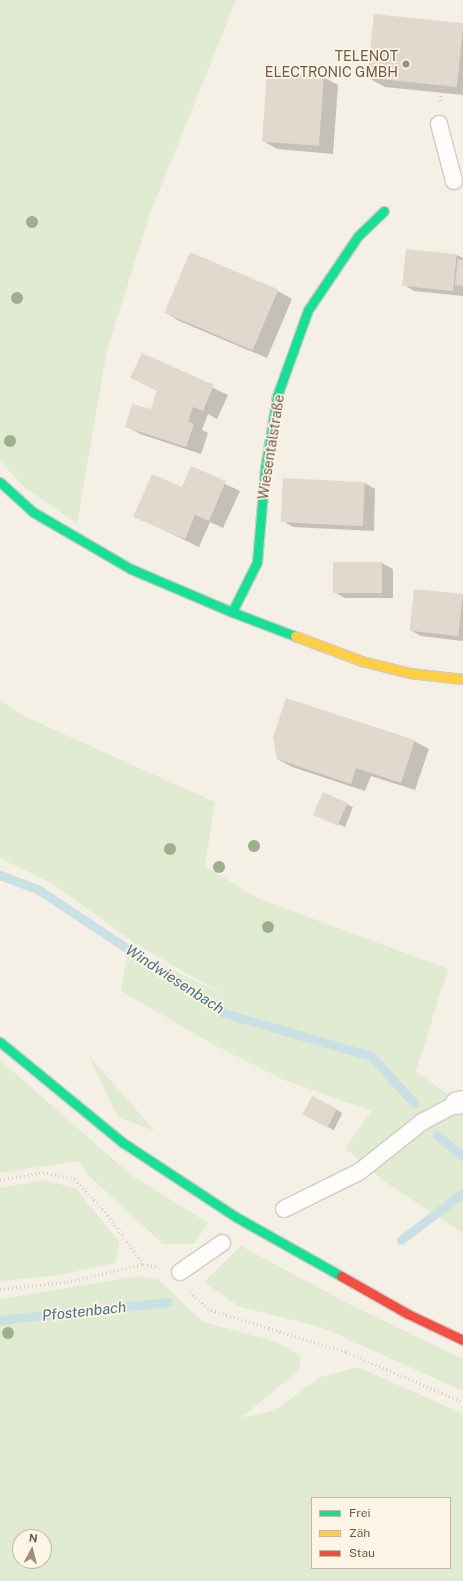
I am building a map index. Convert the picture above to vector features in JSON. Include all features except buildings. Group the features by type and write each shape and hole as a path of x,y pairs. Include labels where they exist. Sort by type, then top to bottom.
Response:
{"street":[{"name":"Wiesentalstraße","path":"232,612 257,562 265,469 277,396 308,310 358,236 384,211"},
{"path":"0,482 33,512 131,569 232,612 362,661 410,673 463,679"},
{"path":"0,1042 122,1142 236,1217 408,1314 463,1340"}],"lane":[{"path":"439,124 454,181"},
{"path":"284,1209 359,1172 422,1122 460,1103"},
{"path":"180,1272 222,1243"}],"path":[{"path":"0,1180 43,1172 75,1179 108,1215 143,1264"},
{"path":"0,1289 67,1282 143,1264 180,1272 183,1286 211,1310 346,1352 463,1402"}],"green space":[{"path":"0,0 236,0 151,211 107,350 77,524 24,487 0,461"},
{"path":"0,700 28,718 215,802 205,866 257,898 448,969 416,1071 463,1106 463,1233 385,1182 345,1148 372,1111 284,1080 212,1044 121,991 128,948 224,995 136,944 53,884 0,858"},
{"path":"88,1055 155,1131 118,1117"},
{"path":"0,1060 131,1175 208,1223 194,1244 163,1244 90,1177 78,1161 0,1173"},
{"path":"43,1180 75,1188 119,1241 116,1263 60,1275 0,1281 0,1188"},
{"path":"241,1246 349,1304 463,1359 463,1391 323,1328 238,1306 204,1282"},
{"path":"138,1276 159,1280 203,1322 274,1341 301,1355 299,1370 241,1418 275,1410 320,1377 358,1367 463,1414 463,1581 0,1581 0,1299"}],"waterway":[{"name":"Windwiesenbach","path":"0,875 39,890 224,1013 371,1056 414,1103"},
{"name":"Windwiesenbach","path":"437,1135 463,1157"},
{"name":"Pfostenbach","path":"401,1240 463,1193"},
{"name":"Pfostenbach","path":"0,1320 168,1302"}],"traffic: fast":[{"path":"232,612 257,562 265,469 277,396 308,310 358,236 384,211"},
{"path":"0,482 33,512 131,569 232,612 295,636"},
{"path":"0,1042 122,1142 236,1217 341,1276"}],"traffic: slow":[{"path":"295,636 362,661 410,673 463,679"}],"traffic: jam":[{"path":"341,1276 408,1314 463,1340"}],"place":[{"name":"TELENOT ELECTRONIC GMBH","path":"406,64"}]}
